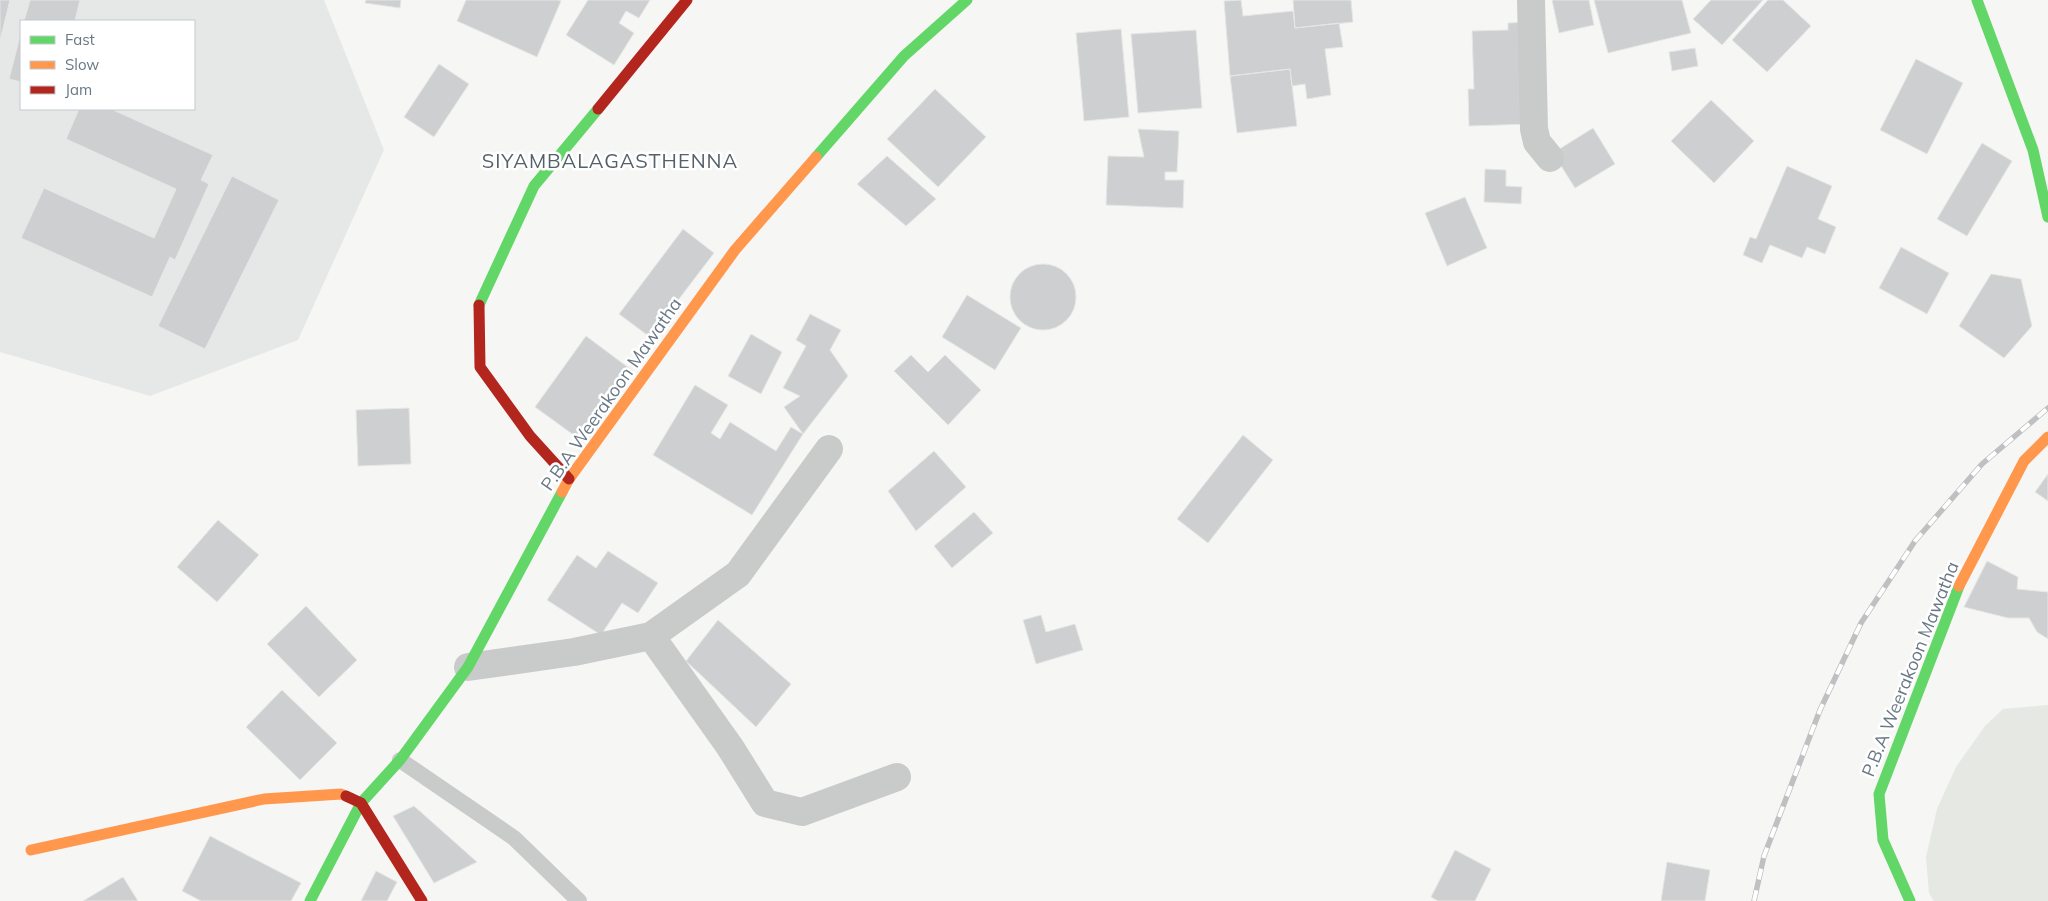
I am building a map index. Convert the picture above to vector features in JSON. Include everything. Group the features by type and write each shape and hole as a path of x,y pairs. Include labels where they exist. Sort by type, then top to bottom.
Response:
{"street":[{"path":"569,479 530,436 480,367 478,308 534,186 687,0"},
{"name":"P.B.A Weerakoon Mawatha","path":"310,901 361,803 400,760 468,667 569,479 735,250 904,56 967,0"},
{"path":"1531,0 1534,129 1537,142 1550,158"},
{"path":"1977,0 2033,150 2048,217"},
{"name":"P.B.A Weerakoon Mawatha","path":"1910,901 1883,840 1879,794 1954,596 2024,461 2048,437"},
{"path":"468,667 574,652 652,636 738,574 829,450"},
{"path":"652,636 730,747 765,804 802,812 897,777"},
{"path":"31,850 264,799 341,794 361,803 422,901"}],"lane":[{"path":"400,760 514,838 579,901"}],"shaded area":[{"path":"0,0 324,0 384,150 298,340 150,396 0,352"},
{"path":"2048,705 2048,901 1934,901 1929,893 1926,857 1937,809 1956,767 1985,726 2003,709"}],"building":[{"path":"0,0 10,0 0,41"},
{"path":"30,0 80,0 75,20 24,20"},
{"path":"366,0 401,0 400,8 365,3"},
{"path":"466,0 561,1 537,57 457,21"},
{"path":"588,0 650,0 639,18 626,11 619,23 634,33 614,65 566,35"},
{"path":"1241,0 1243,16 1293,11 1295,28 1339,23 1343,47 1325,49 1331,95 1307,99 1305,84 1292,86 1290,69 1230,76 1224,1"},
{"path":"1293,0 1351,0 1353,22 1295,28"},
{"path":"1552,0 1589,0 1594,25 1559,33"},
{"path":"1594,0 1682,0 1691,33 1608,53"},
{"path":"1711,0 1763,0 1722,45 1693,19"},
{"path":"1768,0 1783,0 1811,26 1767,72 1732,40"},
{"path":"1528,22 1532,124 1469,126 1468,89 1474,89 1472,31 1508,30 1508,23"},
{"path":"1121,29 1129,117 1084,121 1076,33"},
{"path":"1196,30 1202,108 1138,113 1131,34"},
{"path":"20,36 20,82 9,79"},
{"path":"1695,48 1698,66 1672,71 1669,52"},
{"path":"1916,59 1963,83 1927,154 1880,130"},
{"path":"439,64 469,84 434,137 404,117"},
{"path":"1290,69 1297,126 1237,133 1230,76"},
{"path":"935,89 986,137 938,187 887,139"},
{"path":"1711,100 1754,141 1714,183 1671,141"},
{"path":"79,110 113,110 213,155 201,180 209,184 175,260 170,257 152,297 21,238 44,188 154,238 176,189 66,139"},
{"path":"1593,128 1615,164 1575,188 1553,153"},
{"path":"1138,129 1179,131 1177,172 1165,172 1165,180 1184,180 1183,208 1106,205 1108,156 1144,157"},
{"path":"1982,143 2012,161 1967,236 1937,219"},
{"path":"887,156 936,199 906,226 857,184"},
{"path":"1787,166 1832,186 1818,219 1836,227 1825,254 1807,247 1802,258 1770,245 1762,263 1743,255 1750,237 1756,239"},
{"path":"1485,169 1506,170 1506,186 1522,187 1521,204 1484,202"},
{"path":"232,176 279,200 205,349 158,326"},
{"path":"1465,197 1487,248 1447,266 1425,213"},
{"path":"683,229 714,253 650,337 619,314"},
{"path":"1901,247 1949,273 1927,314 1879,288"},
{"path":"1043,264 1056,266 1066,274 1074,284 1076,297 1074,310 1066,320 1056,328 1043,330 1030,328 1020,320 1012,310 1010,297 1012,284 1020,274 1030,266"},
{"path":"1991,274 2021,279 2032,326 2004,358 1959,326"},
{"path":"967,295 1021,328 995,370 942,337"},
{"path":"810,314 841,330 830,350 848,376 803,434 784,407 800,396 783,388 806,346 796,340"},
{"path":"751,334 782,352 761,394 728,376"},
{"path":"586,336 633,371 582,441 535,407"},
{"path":"911,355 928,372 945,355 981,390 948,425 894,371"},
{"path":"695,385 728,405 711,433 720,439 730,422 776,451 791,427 803,434 752,515 653,455"},
{"path":"409,408 411,464 358,466 356,410"},
{"path":"1243,435 1273,460 1208,543 1177,519"},
{"path":"934,451 966,487 916,531 888,491"},
{"path":"2048,474 2048,501 2035,492"},
{"path":"974,512 993,533 952,568 934,546"},
{"path":"218,520 259,555 217,602 177,567"},
{"path":"608,551 658,583 638,613 622,603 601,635 547,600 577,555 596,568"},
{"path":"1987,561 2018,577 2017,589 2048,592 2048,639 2037,632 2029,618 2008,618 1964,607"},
{"path":"306,606 357,660 319,697 267,644"},
{"path":"1041,615 1046,632 1075,624 1083,650 1036,664 1023,620"},
{"path":"718,620 791,684 756,727 686,661"},
{"path":"282,690 337,743 300,780 246,727"},
{"path":"414,806 477,862 434,883 393,816"},
{"path":"210,836 301,883 291,901 201,901 182,891"},
{"path":"1455,850 1491,869 1475,901 1438,901 1431,897"},
{"path":"1667,862 1710,870 1705,901 1661,901"},
{"path":"376,871 397,882 387,901 361,901"},
{"path":"123,877 138,901 83,901"}],"railway":[{"path":"1754,901 1764,856 1820,710 1861,623 1915,541 1982,464 2048,408"}],"traffic: fast":[{"path":"816,157 904,56 967,0"},
{"path":"1977,0 2033,150 2048,217"},
{"path":"479,305 534,186 598,109"},
{"path":"310,901 361,803 400,760 468,667 562,492"},
{"path":"1910,901 1883,840 1879,794 1959,586"}],"traffic: slow":[{"path":"562,492 569,479 735,250 816,157"},
{"path":"1959,586 2024,461 2048,437"},
{"path":"31,850 264,799 341,794 346,796"}],"traffic: jam":[{"path":"598,109 687,0"},
{"path":"479,305 480,367 530,436 569,479"},
{"path":"346,796 361,803 422,901"}],"district":[{"name":"SIYAMBALAGASTHENNA","path":"610,160"}]}
